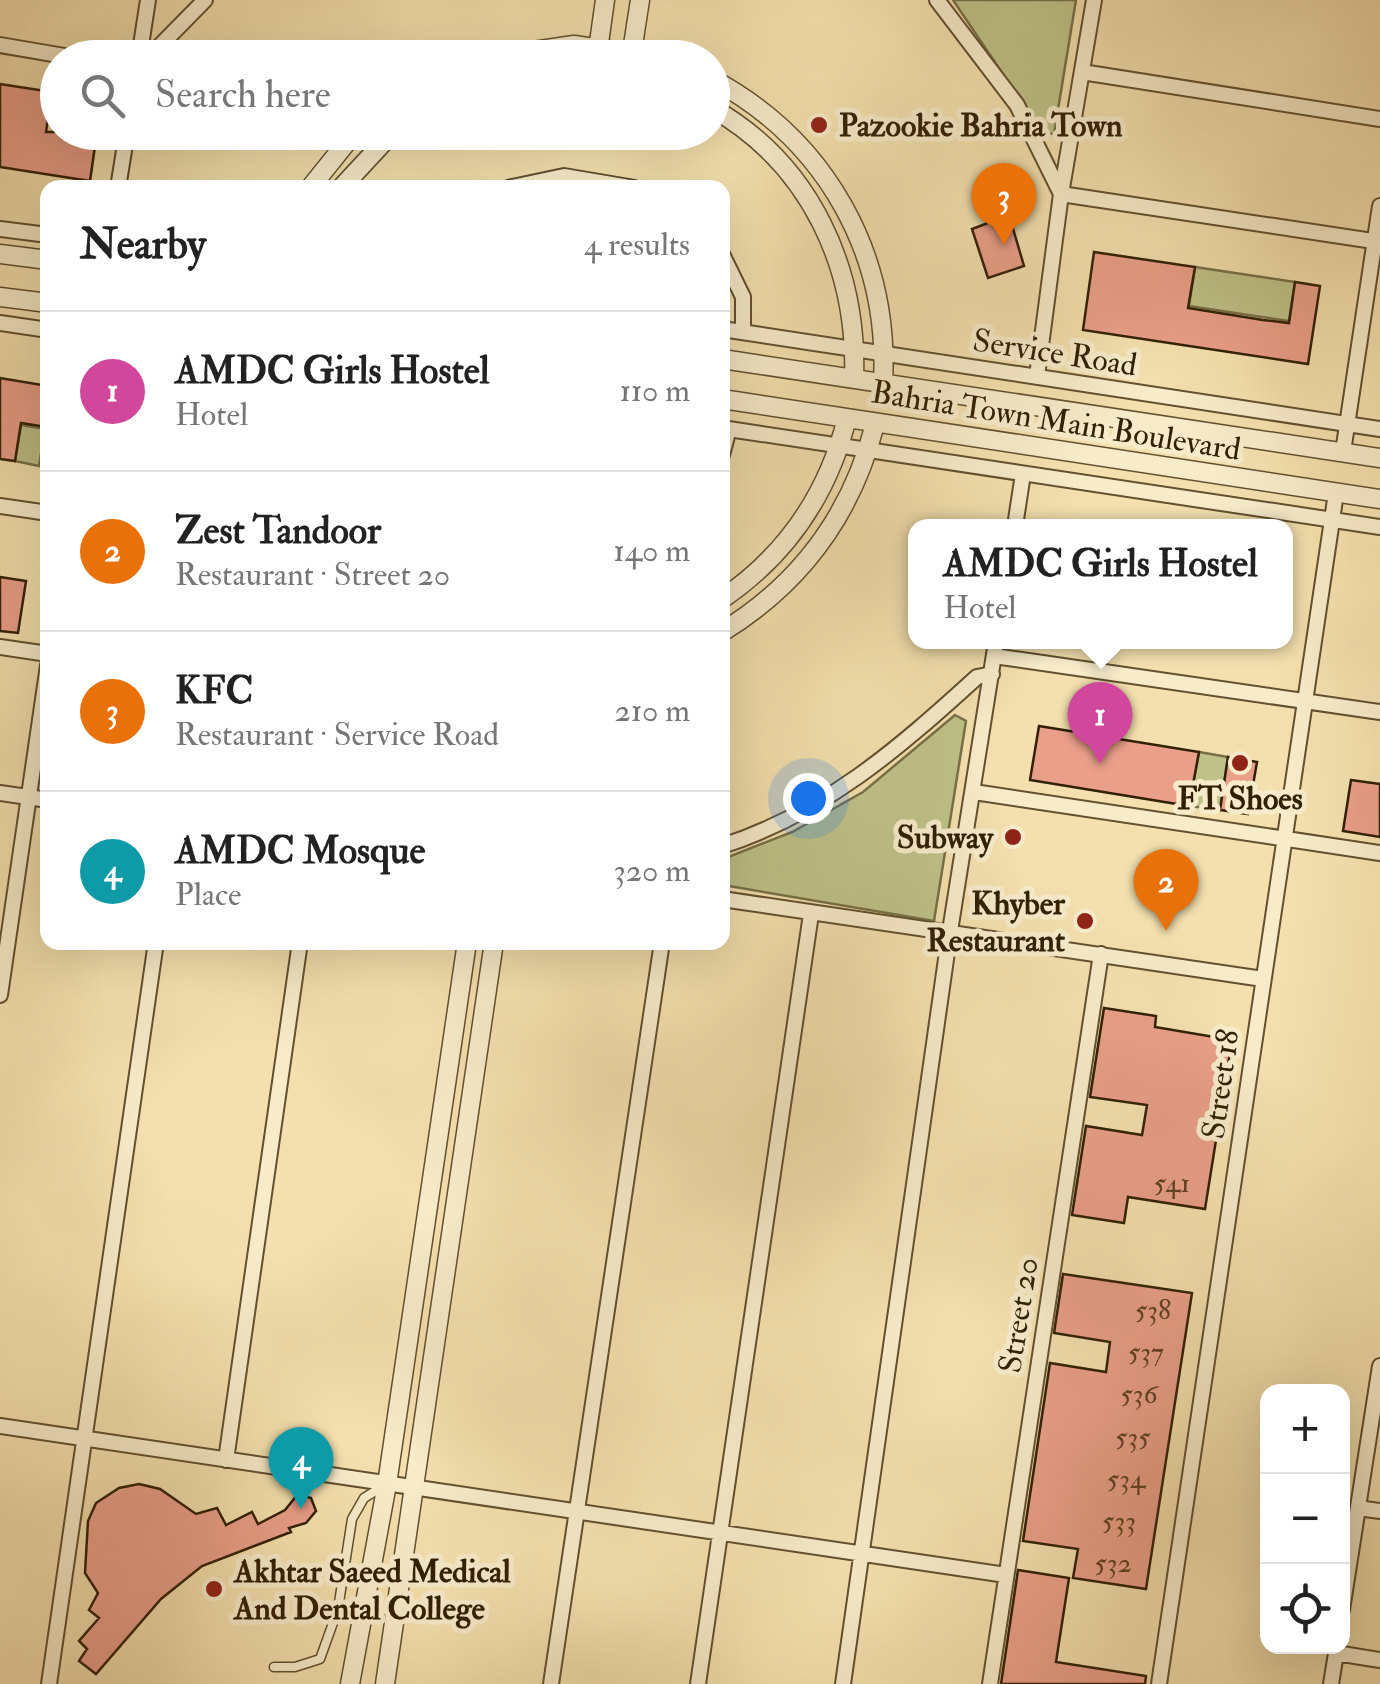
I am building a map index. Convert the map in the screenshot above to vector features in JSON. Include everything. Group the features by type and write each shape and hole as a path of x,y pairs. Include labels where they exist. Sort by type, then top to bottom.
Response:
{"street":[{"path":"142,40 148,0"},
{"path":"166,40 206,0"},
{"path":"600,40 606,0"},
{"path":"634,40 640,0"},
{"path":"937,0 1017,105 1061,194"},
{"path":"1037,376 1061,194 1094,0"},
{"path":"0,45 40,52"},
{"path":"1082,72 1380,119"},
{"path":"730,89 795,138 843,203 874,277 885,354 884,383"},
{"path":"730,121 765,146 813,206 844,276 855,349 854,379"},
{"path":"119,180 124,150"},
{"path":"316,180 341,150"},
{"path":"348,180 376,150"},
{"path":"545,180 564,176 587,180"},
{"path":"1061,194 1378,242"},
{"path":"1343,452 1378,242 1380,206"},
{"path":"0,229 40,234"},
{"path":"0,254 40,259"},
{"path":"730,270 743,297 743,332"},
{"path":"0,296 40,301"},
{"path":"0,323 40,329"},
{"name":"Service Road","path":"730,330 1380,429"},
{"name":"Bahria Town Main Boulevard","path":"730,360 1380,458"},
{"name":"Bahria Town Main Boulevard","path":"730,400 1380,500"},
{"path":"730,591 788,541 813,506 840,447 848,418"},
{"path":"730,626 775,595 812,556 842,512 868,452 875,424"},
{"path":"730,430 1380,528"},
{"path":"1016,519 1023,474"},
{"name":"Street 18","path":"1159,1684 1336,493"},
{"path":"0,506 40,512"},
{"path":"0,648 40,653"},
{"path":"844,1684 950,930 995,649 1380,712"},
{"path":"730,843 784,822 864,776 977,677 992,674"},
{"path":"0,995 40,712"},
{"path":"974,792 1380,853"},
{"path":"0,793 40,799"},
{"path":"730,900 1263,978"},
{"path":"698,1684 812,914"},
{"path":"49,1684 155,950"},
{"path":"226,1460 299,950"},
{"path":"350,1684 386,1484 466,950"},
{"path":"385,1684 417,1489 493,950"},
{"path":"551,1684 661,950"},
{"name":"Street 20","path":"990,1684 1102,954"},
{"path":"1349,1564 1380,1366"},
{"path":"0,1426 1006,1576"},
{"path":"1358,1508 1380,1511"},
{"path":"1350,1653 1380,1660"},
{"path":"1331,1684 1335,1654"}],"lane":[{"path":"274,1667 295,1667 320,1659 338,1608 352,1519 364,1498 386,1484"}],"green space":[{"path":"953,0 1076,0 1054,134 1042,132"},
{"path":"1195,267 1295,282 1289,321 1189,306"},
{"path":"21,425 40,428 39,466 15,461"},
{"path":"955,715 966,721 934,921 730,886 730,856 792,832 863,792"},
{"path":"1199,752 1228,757 1220,810 1189,806"}],"building":[{"path":"0,84 40,90 40,150 94,150 90,180 0,167"},
{"path":"1009,215 1024,266 988,278 972,229"},
{"path":"1094,252 1195,267 1188,308 1263,320 1289,323 1295,282 1320,286 1308,364 1083,330"},
{"path":"0,378 40,385 40,426 21,423 15,461 0,459"},
{"path":"0,577 26,581 18,633 0,631"},
{"path":"1039,726 1199,752 1189,806 1030,780"},
{"path":"1228,757 1257,762 1248,814 1220,810"},
{"path":"1351,780 1380,784 1380,837 1343,831"},
{"path":"1104,1008 1156,1016 1155,1027 1232,1040 1205,1209 1128,1197 1124,1223 1072,1215 1086,1126 1142,1135 1147,1105 1090,1097"},
{"path":"1063,1274 1192,1293 1146,1589 1073,1578 1078,1549 1023,1541 1050,1363 1106,1372 1110,1342 1054,1333"},
{"path":"139,1484 160,1489 196,1514 217,1508 226,1525 252,1512 258,1524 285,1510 298,1494 311,1498 316,1511 306,1523 289,1528 291,1532 202,1566 161,1599 96,1674 79,1661 87,1649 79,1641 99,1618 89,1610 98,1593 85,1573 88,1521 96,1503 119,1488"},
{"path":"1018,1570 1069,1578 1056,1662 1146,1676 1145,1684 1001,1684"}],"place":[{"name":"Pazookie Bahria Town","path":"819,125"},
{"name":"KFC","path":"1004,245"},
{"name":"FT Shoes","path":"1240,763"},
{"name":"AMDC Girls Hostel","path":"1100,764"},
{"name":"Subway","path":"1013,837"},
{"name":"Khyber Restaurant","path":"1085,921"},
{"name":"Zest Tandoor","path":"1166,931"},
{"name":"AMDC Mosque","path":"301,1509"},
{"name":"Akhtar Saeed Medical And Dental College","path":"214,1589"}]}
